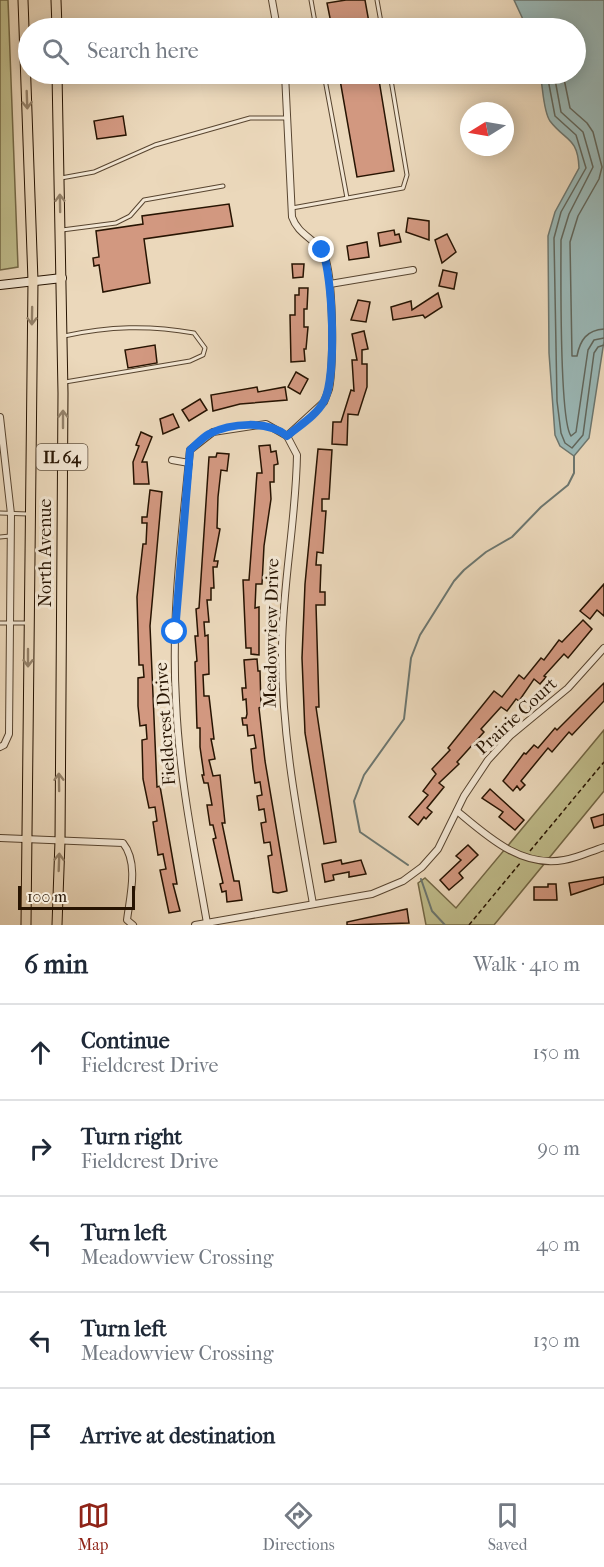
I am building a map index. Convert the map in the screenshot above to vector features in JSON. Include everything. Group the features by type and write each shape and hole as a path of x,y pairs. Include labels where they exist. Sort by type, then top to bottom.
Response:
{"main road":[{"name":"North Avenue","path":"23,0 24,18"},
{"path":"56,0 57,18"},
{"name":"North Avenue","path":"26,84 33,281 26,925"},
{"name":"North Avenue","path":"57,84 63,383 60,841 57,925"}],"street":[{"path":"272,0 275,18"},
{"path":"286,84 292,208 296,228 322,250 328,263 330,284 329,389 324,402 287,436"},
{"path":"330,284 413,270"},
{"path":"0,285 62,278"},
{"path":"0,417 11,514 9,734 4,745 0,747"},
{"name":"Fieldcrest Drive","path":"207,923 185,795 176,699 176,605 190,450 204,437 218,431 266,424 287,436"},
{"name":"Meadowview Drive","path":"287,436 297,455 283,618 284,717 294,798 313,904"},
{"path":"172,460 189,463"},
{"name":"Prairie Court","path":"195,925 372,894 403,882 422,867 438,849 475,778 501,746 568,688 604,648"},
{"path":"457,811 498,844 526,856 563,860 604,847"},
{"path":"0,838 123,843 130,851 132,862 125,922 133,925"}],"lane":[{"path":"311,0 314,18"},
{"path":"377,0 380,18"},
{"path":"326,84 347,198"},
{"path":"292,208 403,188 407,175 392,84"},
{"path":"60,178 94,172 155,145 250,118 288,118"},
{"path":"61,230 116,223 130,216 144,200 223,186"},
{"path":"63,337 97,329 129,326 167,328 194,333 205,348 203,355 190,361 63,383"},
{"path":"0,513 30,514"},
{"path":"0,537 11,536"},
{"path":"0,623 29,623"}],"path":[{"path":"469,925 604,762"}],"shaded area":[{"path":"0,0 8,0 18,267 0,270"},
{"path":"604,730 604,791 494,925 426,925 418,883 425,878 456,908"}],"water":[{"path":"514,0 604,0 604,341 589,438 574,456 560,446 555,435 549,353 548,236 555,212 579,168 576,150 570,140 548,117 542,84 586,84 586,18 522,18"}],"building":[{"path":"365,0 368,18 330,18 327,3"},
{"path":"341,84 380,84 394,171 357,177"},
{"path":"123,116 126,135 97,139 94,121"},
{"path":"229,204 233,226 144,239 150,283 103,292 99,265 94,266 93,258 99,257 96,231 143,224 142,216"},
{"path":"408,218 429,221 429,240 406,232"},
{"path":"394,230 395,235 399,234 401,242 380,246 378,233"},
{"path":"447,234 456,252 442,263 435,240"},
{"path":"367,242 369,257 349,260 347,246"},
{"path":"292,264 304,264 303,277 293,278"},
{"path":"443,270 457,273 454,289 439,286"},
{"path":"299,288 308,288 307,309 304,309 304,327 308,327 306,349 304,349 305,361 291,362 290,315 295,315 295,295 299,295"},
{"path":"438,293 442,307 425,318 423,315 393,320 391,307 411,301 412,310"},
{"path":"358,300 370,302 366,322 351,320"},
{"path":"364,331 368,349 362,350 362,364 367,364 367,387 358,415 348,414 347,445 332,444 333,422 341,422 351,390 354,391 352,360 357,360 352,334"},
{"path":"155,345 157,363 128,368 125,350"},
{"path":"296,372 308,379 300,394 288,387"},
{"path":"257,387 258,392 285,387 287,400 240,404 213,411 211,395"},
{"path":"200,399 207,410 189,421 182,410"},
{"path":"173,414 179,427 163,434 160,419"},
{"path":"141,432 152,437 142,462 147,462 149,484 134,484 133,462"},
{"path":"270,445 271,452 276,451 278,464 274,465 274,482 270,482 271,499 264,546 262,584 256,584 255,608 259,607 259,655 251,654 251,648 246,648 243,580 249,580 257,473 262,473 259,446"},
{"path":"318,449 332,450 329,499 322,499 322,511 326,511 323,553 317,552 316,565 321,565 320,592 325,592 325,605 316,605 319,707 316,707 336,842 324,844 305,733 302,658 305,584"},
{"path":"217,453 229,454 227,471 221,470 217,528 220,529 214,561 218,561 217,567 213,567 214,588 211,588 211,600 207,600 209,622 204,622 205,636 208,635 209,674 203,675 204,696 209,696 214,739 211,739 215,759 209,760 213,776 220,775 225,823 222,823 234,881 239,881 242,900 227,902 226,891 222,892 220,884 223,883 213,839 216,838 213,825 210,825 207,805 212,805 208,783 204,783 202,775 204,775 200,728 197,728 195,662 197,661 195,636 198,636 196,609 199,608 209,457 216,457"},
{"path":"150,490 162,492 150,626 157,787 160,786 177,884 173,884 180,911 169,913 160,870 166,869 163,854 158,855 153,822 157,821 155,807 149,808 143,779 142,740 147,739 146,725 140,726 138,706 138,678 144,677 143,665 139,665 137,597 143,544 146,544 147,523 142,523 142,517 147,517"},
{"path":"604,584 604,616 597,610 590,619 580,611"},
{"path":"583,620 592,629 568,658 564,654 544,676 546,677 540,684 534,679 519,701 516,699 507,711 501,707 481,729 484,732 457,762 459,764 439,783 444,787 427,808 432,812 418,825 409,817 428,795 423,791 436,774 432,769 450,750 448,748 494,691 502,697 519,675 524,679 541,658 544,660 559,640 562,642"},
{"path":"257,659 258,671 260,671 261,707 259,708 265,761 287,891 278,893 273,892 268,856 272,855 270,842 264,843 261,823 266,822 264,809 259,810 257,796 262,795 260,782 255,783 251,749 256,748 254,735 248,736 247,725 243,725 242,718 246,718 247,714 246,699 243,700 242,688 246,688 244,660"},
{"path":"604,683 604,701 572,735 569,732 552,752 548,748 521,781 525,785 520,790 517,786 513,791 503,781 524,753 526,754 534,745 538,748 555,728 557,730"},
{"path":"490,789 524,820 515,830 499,817 503,812 482,798"},
{"path":"604,814 604,825 594,828 591,818"},
{"path":"468,845 478,855 459,873 463,878 449,890 440,880 461,860 456,856"},
{"path":"341,860 342,864 361,860 366,874 349,877 349,872 333,875 334,880 325,882 322,864"},
{"path":"604,877 604,884 571,895 569,883"},
{"path":"548,884 556,884 557,900 534,900 534,887 548,887"},
{"path":"407,909 409,923 347,925 347,922"}],"waterway":[{"path":"408,865 360,832 354,801 364,775 404,719 411,658 420,635 454,581 464,570 486,552 512,537 541,507 568,485 574,473 574,456"},
{"path":"421,879 432,911 445,925"}],"route":[{"path":"175,632 190,450 213,432 258,424 266,424 279,429 287,436 324,402 331,377 330,284 328,263 322,250"}]}
